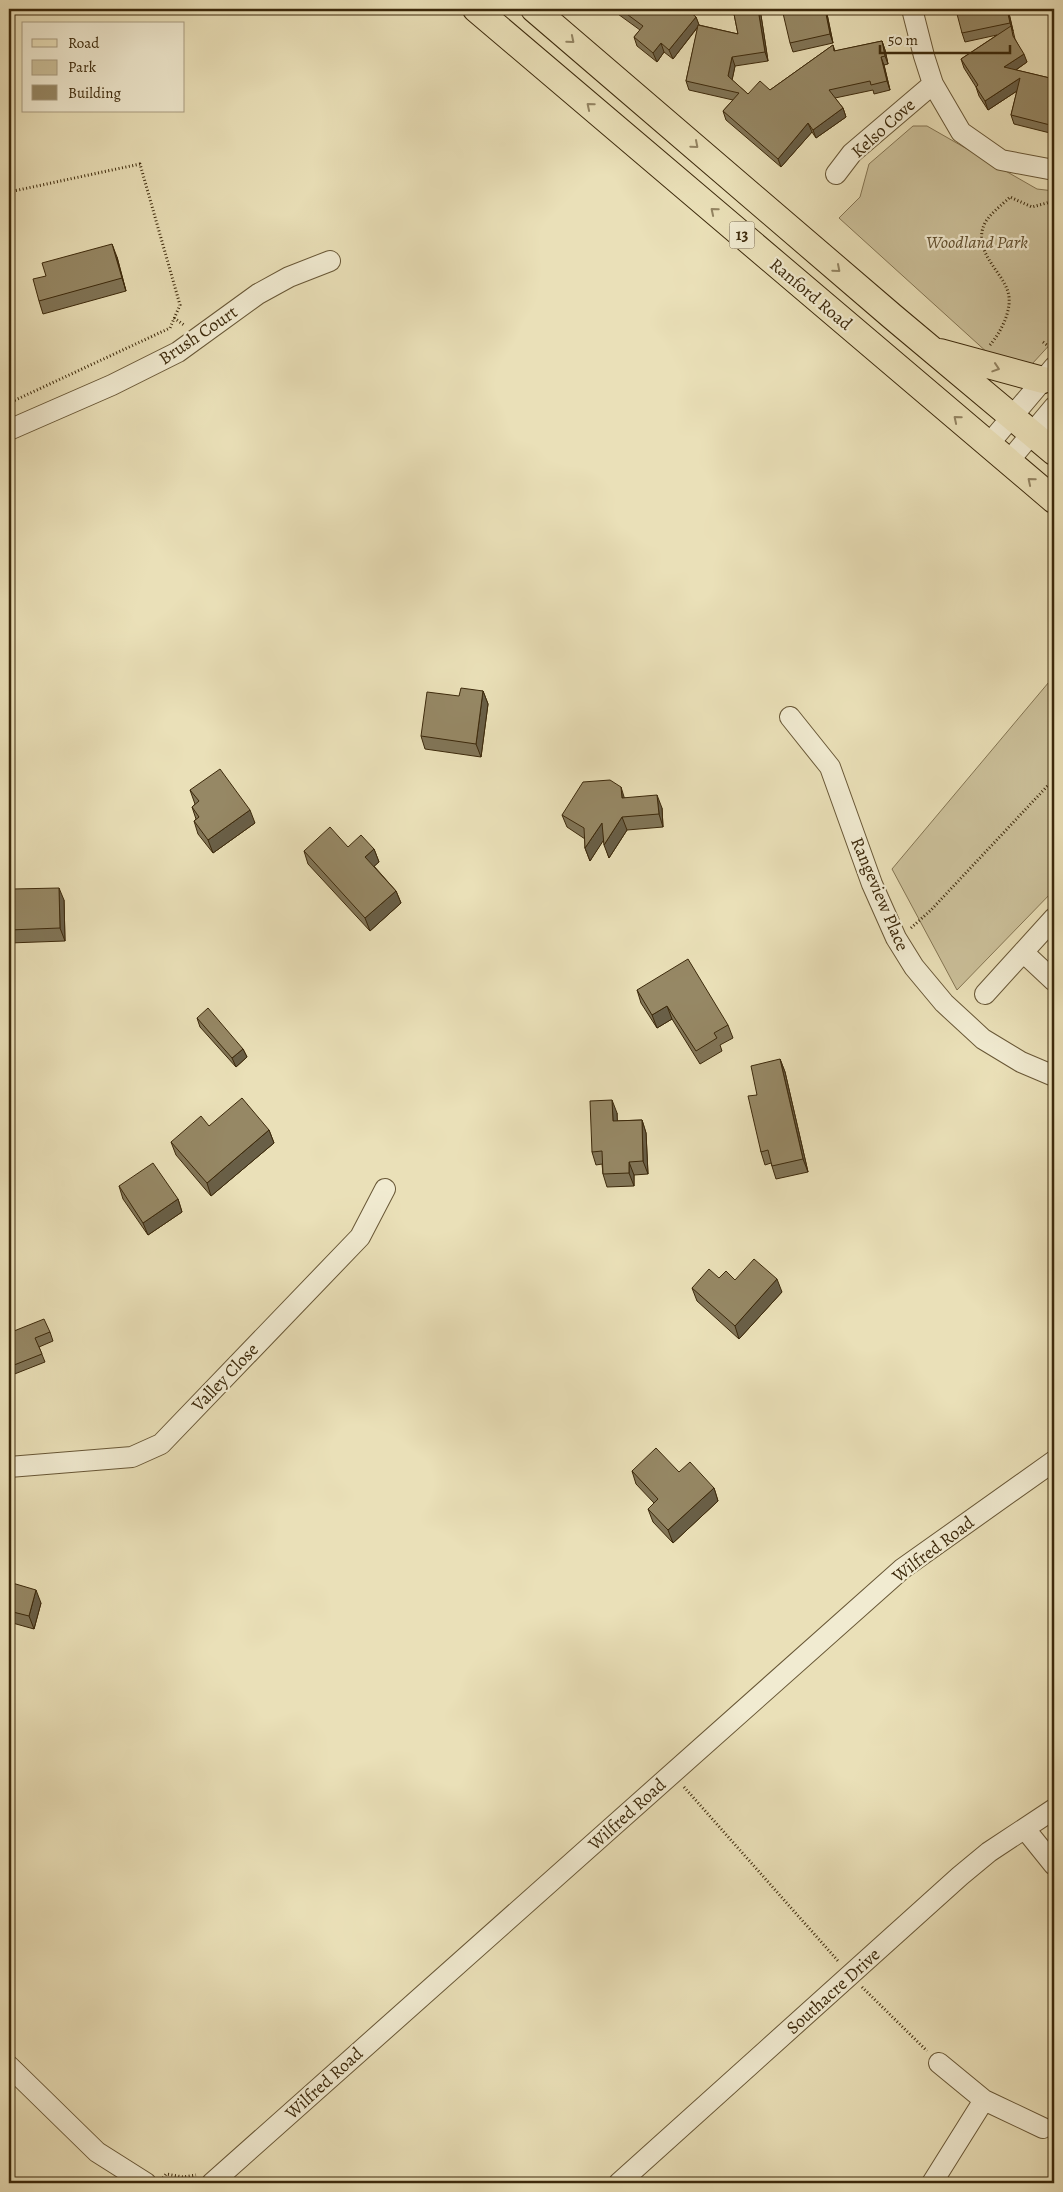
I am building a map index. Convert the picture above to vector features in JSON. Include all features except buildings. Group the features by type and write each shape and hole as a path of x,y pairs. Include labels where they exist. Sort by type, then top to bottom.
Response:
{"main road":[{"name":"Ranford Road","path":"476,9 1054,500"},
{"name":"Ranford Road","path":"534,9 1054,452"},
{"path":"932,350 1029,377 1049,373"}],"street":[{"path":"912,9 924,56 934,84 961,132 1001,160 1054,170"},
{"name":"Kelso Cove","path":"836,174 852,153 934,84"},
{"name":"Brush Court","path":"9,430 112,385 178,352 258,294 289,277 330,261"},
{"path":"988,445 1049,373"},
{"path":"1008,462 1054,406"},
{"name":"Rangeview Place","path":"790,716 830,766 872,884 896,938 914,967 944,1003 983,1039 1021,1062 1054,1076"},
{"path":"984,994 1054,918"},
{"path":"1023,952 1054,981"},
{"name":"Valley Close","path":"9,1466 132,1457 161,1444 360,1237 385,1190"},
{"name":"Wilfred Road","path":"212,2183 902,1569 1054,1461"},
{"name":"Southacre Drive","path":"619,2183 989,1852 1054,1809"},
{"path":"1026,1829 1054,1865"},
{"path":"939,2063 984,2100 1043,2128"},
{"path":"9,2066 97,2152 146,2183"},
{"path":"932,2183 984,2100"}],"path":[{"path":"9,192 140,164 180,305 170,328 9,403"},
{"path":"988,347 1000,333 1007,312 1008,292 986,256 981,236 985,223 1010,198 1032,208 1054,201"},
{"path":"1043,342 1054,351"},
{"path":"896,938 916,925 931,910 1054,778"},
{"path":"672,1774 850,1975 939,2063"}],"green space":[{"name":"Woodland Park","path":"913,126 927,126 1037,189 1054,191 1054,340 1032,364 1000,364 839,218 860,197 869,164"},
{"path":"1054,676 1054,890 957,990 892,869"}]}
